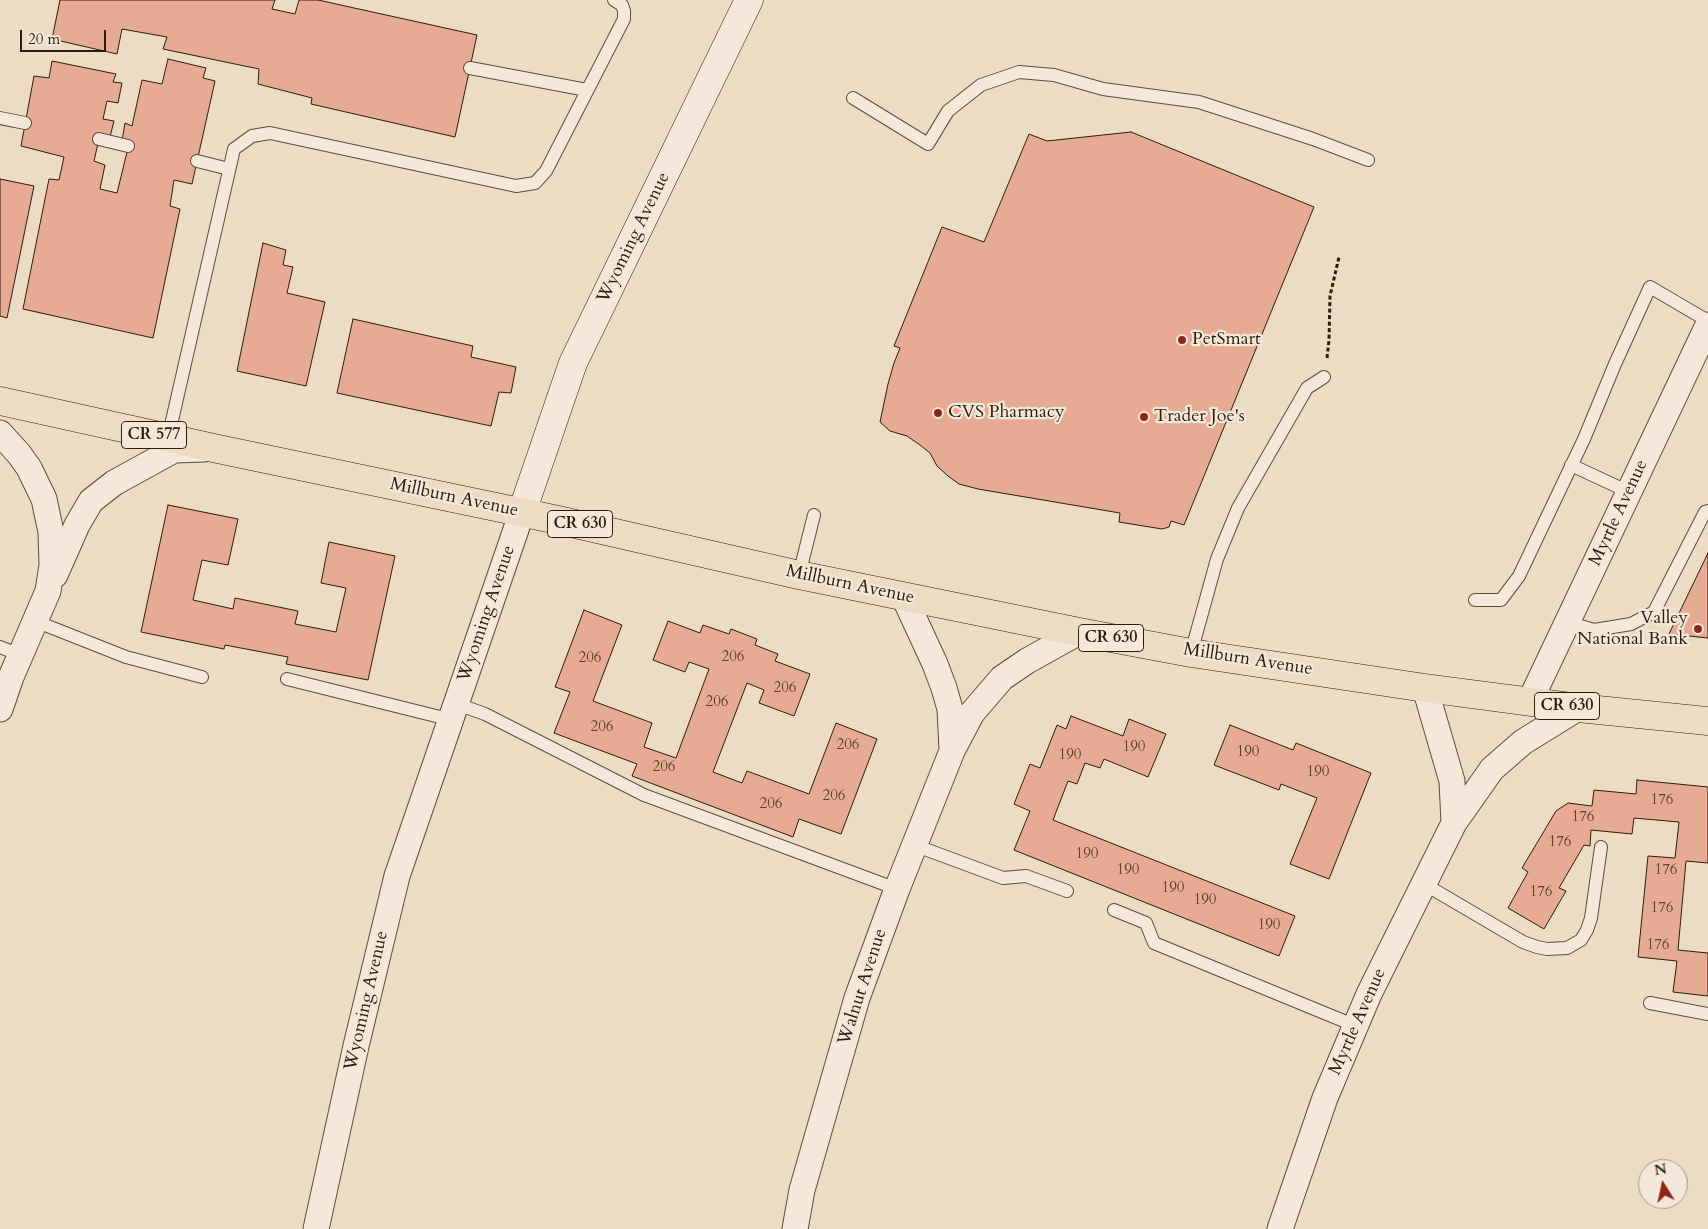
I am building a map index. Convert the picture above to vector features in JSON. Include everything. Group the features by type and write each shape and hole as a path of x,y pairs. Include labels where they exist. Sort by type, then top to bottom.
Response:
{"main road":[{"name":"Wyoming Avenue","path":"522,512 573,364 749,0"},
{"name":"Millburn Avenue","path":"0,401 670,544 799,575 1079,632 1191,652 1425,688 1578,708 1708,721"}],"street":[{"name":"Myrtle Avenue","path":"1530,701 1708,325"},
{"path":"0,433 20,454 44,498 51,532 52,565 48,591"},
{"path":"0,709 10,651 35,621 77,525 91,501 114,483 174,450 218,449"},
{"name":"Wyoming Avenue","path":"316,1229 356,1046 398,876 522,512"},
{"name":"Walnut Avenue","path":"904,597 936,664 944,688 950,709 952,751"},
{"name":"Walnut Avenue","path":"795,1229 802,1190 857,998 897,889 952,751 972,714 1002,678 1027,661 1079,632"},
{"name":"Myrtle Avenue","path":"1425,688 1452,781 1454,823"},
{"name":"Myrtle Avenue","path":"1280,1229 1325,1098 1369,994 1454,823 1492,769 1523,742 1578,708"}],"lane":[{"path":"168,438 234,149 252,136 270,133 516,186 526,186 535,183 546,171 624,20 622,5 614,0"},
{"path":"470,68 587,90"},
{"path":"853,98 928,144 948,111 982,85 1019,72 1054,75 1103,89 1198,102 1313,139 1368,160"},
{"path":"0,118 25,123"},
{"path":"99,139 128,146"},
{"path":"197,160 229,169"},
{"path":"1475,600 1501,600 1519,576 1571,465 1650,287 1708,320"},
{"path":"1191,652 1217,559 1238,508 1307,388 1324,377"},
{"path":"1571,465 1629,492"},
{"path":"1567,622 1594,630 1631,624 1654,612 1705,512 1708,511"},
{"path":"799,575 814,515"},
{"path":"35,621 126,657 202,677"},
{"path":"287,679 454,712 485,714 644,794 897,889"},
{"path":"914,845 1003,878 1026,876 1067,892"},
{"path":"1424,884 1524,942 1547,949 1567,948 1581,940 1589,924 1601,846"},
{"path":"1114,910 1146,924 1154,943 1356,1026"},
{"path":"1650,1003 1708,1014"}],"path":[{"path":"1324,377 1329,340 1330,296 1339,257"}],"building":[{"path":"60,0 275,0 272,9 295,14 299,0 318,0 477,35 455,137 311,104 312,98 258,84 259,69 163,49 167,37 122,29 117,54 52,39"},
{"path":"168,59 206,68 203,78 215,81 192,184 174,180 170,206 180,209 153,338 23,309 49,179 59,180 64,157 21,146 34,76 49,78 52,61 116,74 113,82 122,83 118,103 107,101 103,119 114,121 109,141 99,139 94,161 105,165 100,189 117,193 129,144 122,141 125,123 132,126 142,80 162,84"},
{"path":"1131,132 1314,207 1184,525 1171,521 1169,527 1162,529 1119,522 1120,513 978,489 959,484 937,466 930,453 920,445 907,436 890,431 880,422 888,384 900,348 894,346 942,227 984,242 1029,134 1047,141"},
{"path":"0,179 34,186 7,318 0,316"},
{"path":"263,243 286,250 283,265 293,267 287,293 325,302 306,386 237,371"},
{"path":"353,319 473,346 471,357 516,367 511,393 499,392 491,426 337,393"},
{"path":"168,505 238,519 228,565 202,560 193,600 233,609 235,598 298,611 295,624 336,632 346,588 321,583 329,542 395,556 368,680 286,664 288,657 225,645 224,649 141,632"},
{"path":"1708,553 1708,638 1669,634"},
{"path":"584,610 622,625 593,701 652,723 644,747 676,758 709,669 689,662 685,672 653,660 668,621 700,633 703,625 729,634 731,629 757,639 755,645 778,654 775,661 810,674 794,716 759,703 764,690 747,683 713,772 742,783 747,771 809,794 836,723 877,739 841,834 799,819 793,837 632,776 637,764 554,733 570,692 555,687"},
{"path":"1071,716 1123,736 1129,719 1166,734 1148,777 1104,759 1100,768 1085,763 1077,784 1068,781 1053,820 1295,916 1279,956 1014,850 1030,811 1014,804 1030,764 1040,768 1057,725 1066,729"},
{"path":"1230,725 1293,750 1296,743 1371,773 1329,879 1290,864 1317,798 1281,784 1279,790 1214,765"},
{"path":"1637,780 1708,787 1708,863 1686,861 1678,950 1708,953 1708,996 1673,992 1677,961 1638,957 1648,856 1675,858 1679,822 1634,818 1632,834 1591,830 1590,846 1584,845 1559,888 1566,891 1544,929 1508,908 1528,872 1522,868 1556,811 1568,803 1592,806 1594,790 1636,794"}],"place":[{"name":"PetSmart","path":"1182,340"},
{"name":"CVS Pharmacy","path":"938,413"},
{"name":"Trader Joe's","path":"1144,417"},
{"name":"Valley National Bank","path":"1698,629"}]}
